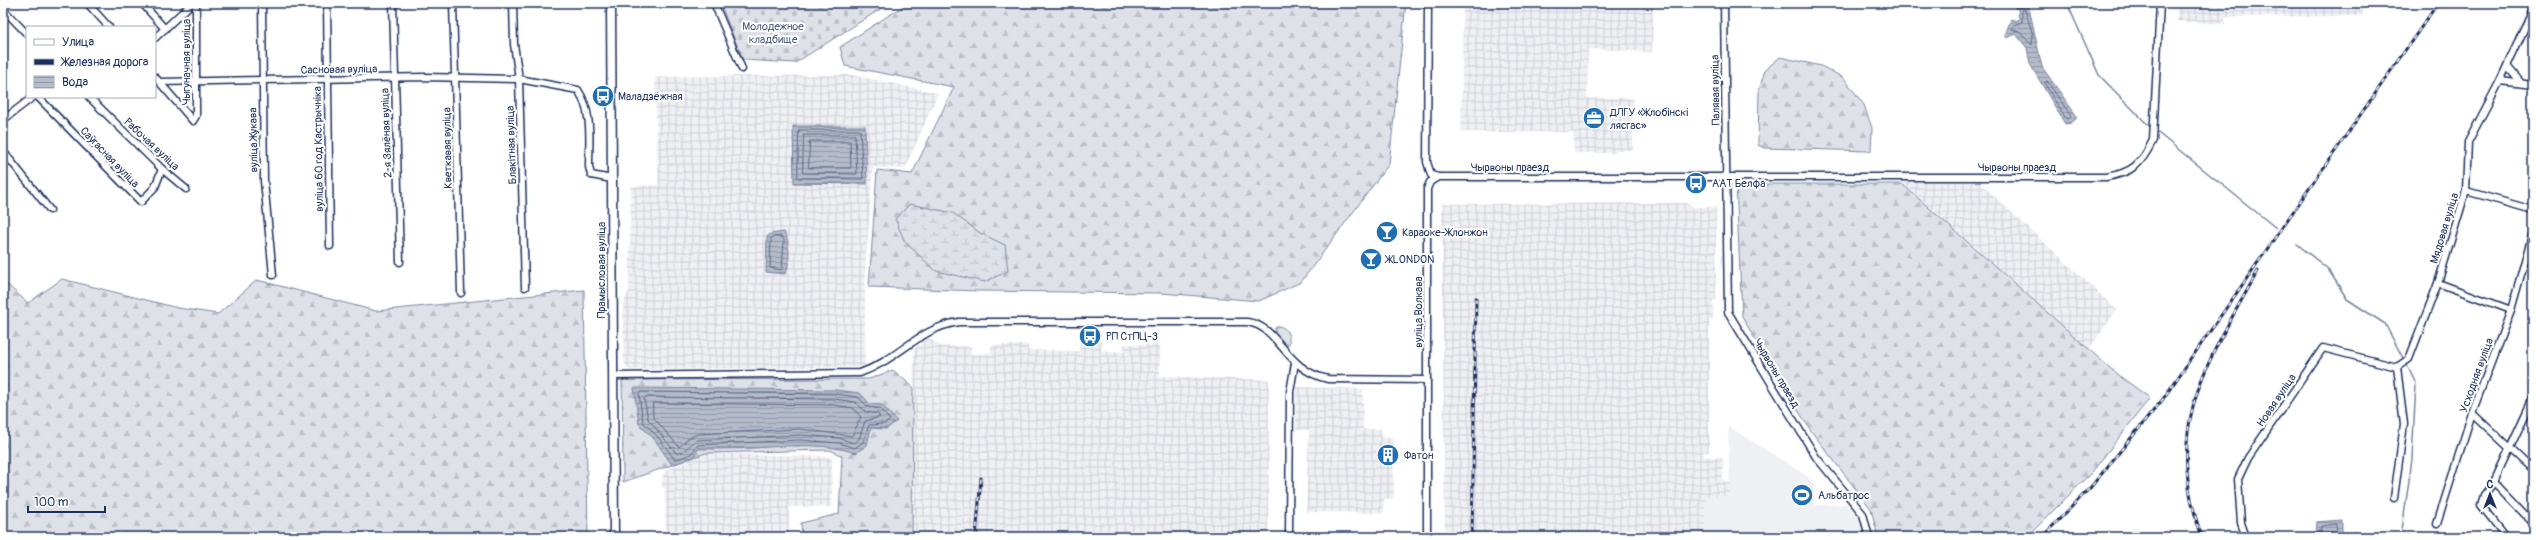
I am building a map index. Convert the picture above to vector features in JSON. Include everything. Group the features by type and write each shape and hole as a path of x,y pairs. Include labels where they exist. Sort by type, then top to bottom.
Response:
{"main road":[{"name":"Прамысловая вуліца","path":"611,3 614,537"}],"street":[{"path":"87,3 108,26"},
{"path":"142,3 166,29"},
{"name":"вуліца Жукава","path":"262,3 264,181 273,276"},
{"name":"вуліца 60 год Кастрычніка","path":"327,3 326,79 330,246"},
{"name":"2-я Зялёная вуліца","path":"394,3 394,79 400,262"},
{"name":"Кветкавая вуліца","path":"454,3 461,293"},
{"name":"Блакітная вуліца","path":"512,3 514,44 519,79 525,287"},
{"path":"714,3 742,69"},
{"path":"1428,3 1427,162 1431,174 1438,177"},
{"name":"Палявая вуліца","path":"1724,3 1726,176"},
{"name":"Чырвоны праезд","path":"1438,177 2106,177 2131,171 2147,152 2153,140 2160,3"},
{"path":"156,37 192,4"},
{"name":"Чыгуначная вуліца","path":"160,82 193,121 196,116 197,80 196,11 192,4"},
{"path":"3,9 26,33"},
{"path":"2521,83 2507,66 2533,10"},
{"name":"Мядовая вуліца","path":"2397,367 2409,359 2438,283 2466,191 2468,142 2507,66"},
{"path":"156,78 160,82"},
{"name":"Сасновая вуліца","path":"160,82 197,80 519,79 578,90 585,99 588,116 589,167 591,175 612,179"},
{"path":"2500,81 2533,85"},
{"path":"3,120 32,98"},
{"name":"Саўгасная вуліца","path":"39,98 141,202 155,187 162,169"},
{"name":"Рабочая вуліца","path":"90,98 162,169 186,189"},
{"path":"3,151 50,210"},
{"name":"Чырвоны праезд","path":"1726,176 1728,312 1816,457 1863,514 1869,537"},
{"name":"вуліца Волкава","path":"1428,537 1427,189 1430,182 1438,177"},
{"path":"2466,191 2533,210"},
{"name":"Усходняя вуліца","path":"2437,524 2472,413 2510,310 2533,232"},
{"path":"2438,283 2510,310"},
{"path":"613,376 860,373 883,364 924,333 936,327 959,322 1247,322 1259,324 1268,331 1295,363 1315,376 1328,379 1427,380"},
{"name":"Новая вуліца","path":"2246,537 2241,523 2242,509 2238,479 2248,458 2323,348 2397,367"},
{"path":"1289,537 1290,392 1295,363"},
{"path":"2394,498 2404,424 2397,367"},
{"path":"2506,537 2481,505 2484,495 2494,482 2533,398"},
{"path":"2472,413 2533,470"},
{"path":"2494,482 2533,523"}],"shaded area":[{"path":"1463,3 1653,3 1652,52 1588,49 1587,98 1633,98 1633,150 1616,150 1616,153 1574,153 1573,132 1461,132"},
{"path":"2177,3 2363,3 2363,16 2225,17 2225,24 2177,21"},
{"path":"852,75 938,93 905,169 873,167 865,274 865,367 629,370 624,362 623,304 629,291 631,186 658,185 655,77"},
{"path":"1900,181 1979,182 2117,310 2089,349"},
{"path":"1688,203 1693,207 1716,207 1716,300 1713,300 1713,320 1709,320 1709,452 1704,452 1704,457 1723,457 1723,481 1730,482 1730,496 1706,496 1705,537 1445,537 1442,204"},
{"path":"928,338 940,346 971,346 971,354 991,353 991,345 1028,345 1028,350 1079,351 1079,340 1102,341 1101,350 1124,352 1124,344 1160,345 1160,376 1269,380 1268,537 910,537 914,349"},
{"path":"1296,387 1363,389 1363,429 1381,429 1381,437 1393,437 1394,499 1384,499 1384,513 1306,512 1309,430 1296,430"},
{"path":"1728,426 1807,476 1814,485 1814,505 1846,504 1858,515 1865,537 1705,537 1706,496 1730,495"},
{"path":"706,453 832,457 832,507 789,507 789,537 666,537 665,488 661,487 664,471"}],"green space":[{"name":"Молодежное кладбище","path":"720,3 890,3 795,63 743,60"},
{"path":"908,3 1406,3 1389,164 1301,282 1259,301 1161,293 979,291 869,287 877,170 912,174 954,87 845,66 840,47"},
{"path":"1780,57 1821,66 1844,78 1864,105 1872,128 1871,151 1764,148 1758,145 1759,90 1765,70"},
{"path":"1736,184 1902,184 2118,375 2150,398 2092,472 2027,537 1878,537 1871,509 1811,431 1764,356 1742,316"},
{"path":"910,204 953,213 980,233 1005,245 1008,271 985,282 936,271 905,242 895,219"},
{"path":"62,279 178,308 218,314 257,280 376,311 584,290 588,537 3,537 3,281 28,303"},
{"path":"1279,326 1284,328 1287,332 1289,344 1284,344 1275,334 1275,328"},
{"path":"893,370 913,387 912,537 802,537 801,523 839,514 842,456 830,450 706,453 623,482 622,380 869,379"}],"water":[{"path":"2013,3 2028,3 2042,67 2076,115 2076,119 2071,123 2065,124 2030,64 2027,48 2016,34 2007,38 2005,35 2011,19 2016,21 2019,19 2018,8 2015,8"},
{"path":"793,126 865,126 867,184 794,183"},
{"path":"784,232 788,241 789,253 787,270 785,274 766,272 767,237 770,234"},
{"path":"634,388 835,390 860,393 870,404 882,405 897,421 886,429 871,428 867,445 856,453 818,446 698,449 694,457 672,465 655,440 639,424"},
{"path":"2342,520 2342,535 2315,536 2316,522"}],"waterway":[{"path":"2067,3 2099,75 2150,127"},
{"path":"2158,133 2276,228"},
{"path":"2297,244 2328,269 2347,299 2385,324 2404,360"},
{"path":"2401,537 2412,459 2416,384 2406,363"},
{"path":"2353,532 2385,537"}],"railway":[{"path":"2042,537 2090,488 2163,399 2438,3"},
{"path":"2202,537 2191,498 2187,462 2188,429 2196,398 2207,367 2222,336 2258,271"},
{"path":"1472,537 1476,298"},
{"path":"976,537 981,478"}],"place":[{"name":"Маладзёжная","path":"603,96"},
{"name":"ДЛГУ «Жлобінскі лясгас»","path":"1594,118"},
{"name":"ААТ Белфа","path":"1696,183"},
{"name":"Караоке-Жлонжон","path":"1387,232"},
{"name":"ЖLONDON","path":"1371,259"},
{"name":"РП СтПЦ-3","path":"1090,336"},
{"name":"Фатон","path":"1388,455"},
{"name":"Альбатрос","path":"1802,495"}]}
